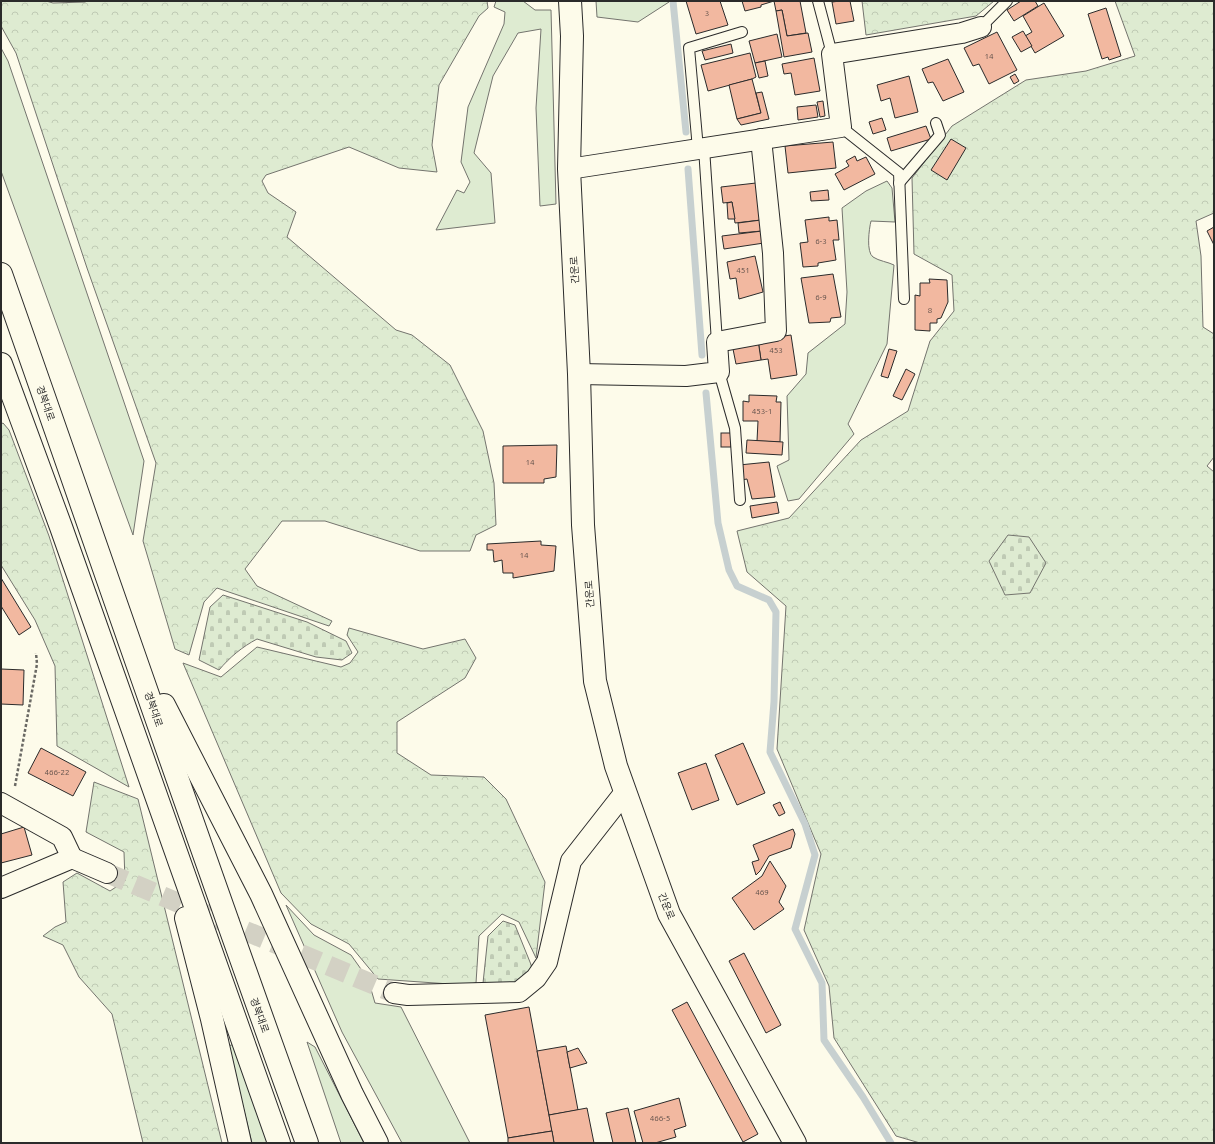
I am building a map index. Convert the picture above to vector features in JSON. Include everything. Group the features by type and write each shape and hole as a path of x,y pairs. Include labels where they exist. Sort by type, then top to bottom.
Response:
{"main road":[{"name":"간운로","path":"570,1 572,36 569,169 579,374 583,525 595,681 616,766 669,914 795,1143"},
{"name":"경북대로","path":"1,274 230,930 307,1143"},
{"path":"1,364 61,527 279,1143"},
{"path":"128,635 261,894 352,1094 377,1143"},
{"path":"170,836 186,918 212,1019 240,1143"}],"street":[{"path":"569,169 841,127 832,54 962,33 981,27"},
{"path":"579,374 686,376 719,372 717,342 776,331 773,253 761,139"},
{"path":"394,993 408,995 519,992 536,978 547,962 571,861 625,792"},
{"path":"6,805 62,837 72,858 107,873"},
{"path":"1,888 72,858"}],"lane":[{"path":"818,1 832,54"},
{"path":"981,27 1007,1"},
{"path":"717,342 701,149 689,48 742,32"},
{"path":"899,182 940,135 936,123"},
{"path":"841,127 899,173 904,299"},
{"path":"719,372 735,428 740,500"}],"path":[{"path":"6,805 37,664 36,653"}],"green space":[{"path":"1,1 46,1 53,3 87,1 487,1 488,8 479,16 439,85 432,145 437,172 399,168 349,147 266,175 262,181 268,193 296,212 287,237 396,330 412,335 450,365 483,431 494,483 496,525 476,535 470,551 420,551 325,521 282,521 245,569 257,586 332,621 329,626 217,588 204,602 189,655 175,649 143,541 156,463 87,268 16,53 1,26"},
{"path":"496,1 523,1 535,10 551,10 556,204 540,206 536,108 541,29 518,33 493,76 474,153 491,173 495,223 436,230 457,190 464,193 470,182 461,162 468,107 504,24 505,12 494,7"},
{"path":"596,1 669,2 638,22 597,17"},
{"path":"862,1 994,1 976,16 866,35"},
{"path":"1115,1 1214,1 1214,213 1196,221 1201,256 1203,327 1214,334 1214,457 1207,466 1214,472 1214,1143 920,1143 896,1136 834,1038 829,986 804,930 821,854 777,749 786,606 747,572 737,531 789,518 861,440 908,411 930,341 954,311 952,275 914,254 912,178 952,126 1026,80 1086,71 1135,56"},
{"path":"1,48 8,61 144,461 133,535 1,171"},
{"path":"887,181 892,188 895,222 871,221 869,229 869,250 873,257 878,260 894,265 887,344 848,424 854,434 799,499 788,501 777,466 789,460 787,396 806,374 808,353 845,324 847,292 842,208 866,191"},
{"path":"3,423 9,430 49,536 129,787 57,746 55,666 35,620 1,565 1,424"},
{"path":"1008,535 1029,537 1046,563 1030,593 1005,595 989,561"},
{"path":"223,595 307,622 346,641 352,653 342,660 316,657 257,639 236,653 219,670 199,660 210,607"},
{"path":"349,628 423,649 465,639 476,658 465,678 397,722 397,753 431,775 484,777 506,799 545,882 536,958 519,922 502,914 479,936 476,983 464,985 378,979 349,944 311,924 281,893 183,663 221,677 257,647 341,667 350,663 358,652 347,635"},
{"path":"94,782 138,799 222,1143 143,1143 112,1014 79,977 63,945 43,936 55,927 66,922 63,882 77,873 110,891 125,881 124,852 86,832"},
{"path":"286,905 314,935 351,955 368,979 375,1003 401,1007 470,1143 402,1143 342,1032"},
{"path":"503,921 515,925 532,967 527,979 512,987 483,983 488,936"},
{"path":"307,1042 315,1047 364,1143 341,1143"},
{"path":"235,1044 269,1143 252,1143 228,1046"}],"building":[{"path":"686,1 720,1 728,25 696,34"},
{"path":"742,1 774,1 761,5 761,7 745,11"},
{"path":"774,1 800,1 806,33 787,36 782,10 776,11"},
{"path":"850,1 854,21 836,24 832,2"},
{"path":"1021,1 1035,1 1038,6 1014,21 1007,10"},
{"path":"1044,3 1064,36 1035,53 1025,36 1032,32 1023,16"},
{"path":"1106,8 1121,56 1109,60 1108,57 1102,59 1088,14"},
{"path":"782,10 787,36 808,33 812,52 784,57 776,11"},
{"path":"1023,31 1032,46 1021,52 1012,37"},
{"path":"997,32 1017,70 989,84 979,64 973,66 964,48"},
{"path":"777,34 782,57 755,63 749,41"},
{"path":"731,44 733,53 705,60 702,51"},
{"path":"750,53 756,77 708,91 701,65"},
{"path":"814,58 820,91 795,95 791,73 784,74 782,64"},
{"path":"948,59 964,92 943,101 933,82 928,83 922,69"},
{"path":"765,61 768,76 759,78 755,63"},
{"path":"1015,74 1019,81 1014,84 1010,77"},
{"path":"909,76 918,112 895,118 890,98 881,101 877,85"},
{"path":"752,79 761,113 737,119 729,85"},
{"path":"762,92 769,119 741,125 737,119 761,113 756,93"},
{"path":"823,101 825,116 820,117 817,102"},
{"path":"816,105 818,117 798,120 797,107"},
{"path":"882,118 886,130 873,134 869,122"},
{"path":"926,126 931,139 891,151 887,138"},
{"path":"951,139 966,148 947,180 931,170"},
{"path":"833,142 836,168 788,173 785,146"},
{"path":"855,156 857,161 866,157 875,174 844,190 835,174 849,166 846,161"},
{"path":"756,183 761,220 735,223 732,202 723,203 721,187"},
{"path":"828,190 829,200 811,201 810,192"},
{"path":"732,202 735,219 728,219 727,203"},
{"path":"829,217 829,221 837,220 839,240 833,240 836,260 818,263 818,266 803,267 800,243 808,242 805,220"},
{"path":"761,220 762,231 739,233 738,223"},
{"path":"1214,227 1214,245 1207,231"},
{"path":"762,231 764,243 724,249 722,236"},
{"path":"755,256 763,292 739,299 736,278 730,279 727,262"},
{"path":"833,274 841,317 831,318 830,322 809,323 801,278"},
{"path":"929,279 947,280 948,302 941,318 937,319 937,323 930,323 930,331 915,330 915,295 920,296 920,283 930,283"},
{"path":"791,335 797,375 771,379 768,359 761,360 758,340"},
{"path":"758,340 761,360 736,364 732,344"},
{"path":"889,349 897,351 888,378 881,376"},
{"path":"906,369 915,374 902,400 893,396"},
{"path":"749,395 777,396 776,402 781,402 780,442 757,441 758,421 743,421 743,401 749,402"},
{"path":"721,433 731,433 731,447 721,447"},
{"path":"747,440 783,442 782,455 746,453"},
{"path":"557,445 556,477 544,479 544,483 503,483 503,446"},
{"path":"769,462 775,497 752,499 747,479 741,480 739,465"},
{"path":"777,502 779,513 752,518 750,506"},
{"path":"541,541 541,545 556,546 554,571 513,578 513,573 503,573 502,560 494,562 493,550 487,550 487,544"},
{"path":"1,578 31,627 19,635 1,606"},
{"path":"1,669 24,670 23,705 1,704"},
{"path":"743,743 765,793 737,805 715,755"},
{"path":"41,748 86,772 73,796 28,773"},
{"path":"706,763 719,800 692,810 678,773"},
{"path":"780,802 785,813 779,816 773,805"},
{"path":"24,827 32,855 1,863 1,834"},
{"path":"793,829 795,834 791,848 769,856 756,875 752,862 759,860 753,845"},
{"path":"770,861 786,886 779,902 784,909 754,930 732,898 762,876"},
{"path":"744,953 781,1025 766,1033 729,961"},
{"path":"687,1002 758,1134 743,1142 672,1010"},
{"path":"529,1007 552,1131 508,1138 485,1015"},
{"path":"566,1046 578,1110 549,1115 537,1051"},
{"path":"578,1048 587,1063 570,1068 567,1052"},
{"path":"679,1098 686,1126 674,1130 676,1137 655,1143 643,1143 634,1111"},
{"path":"587,1108 594,1143 554,1143 549,1115"},
{"path":"628,1108 636,1143 613,1143 606,1113"},
{"path":"552,1131 554,1143 508,1143 508,1138"}],"waterway":[{"path":"673,1 686,132"},
{"path":"688,169 702,355"},
{"path":"706,393 718,523 729,570 737,586 769,600 776,612 774,702 770,752 805,824 815,855 795,929 822,983 824,1040 863,1097 891,1143"}],"tunnel":[{"path":"107,873 394,993"}]}
